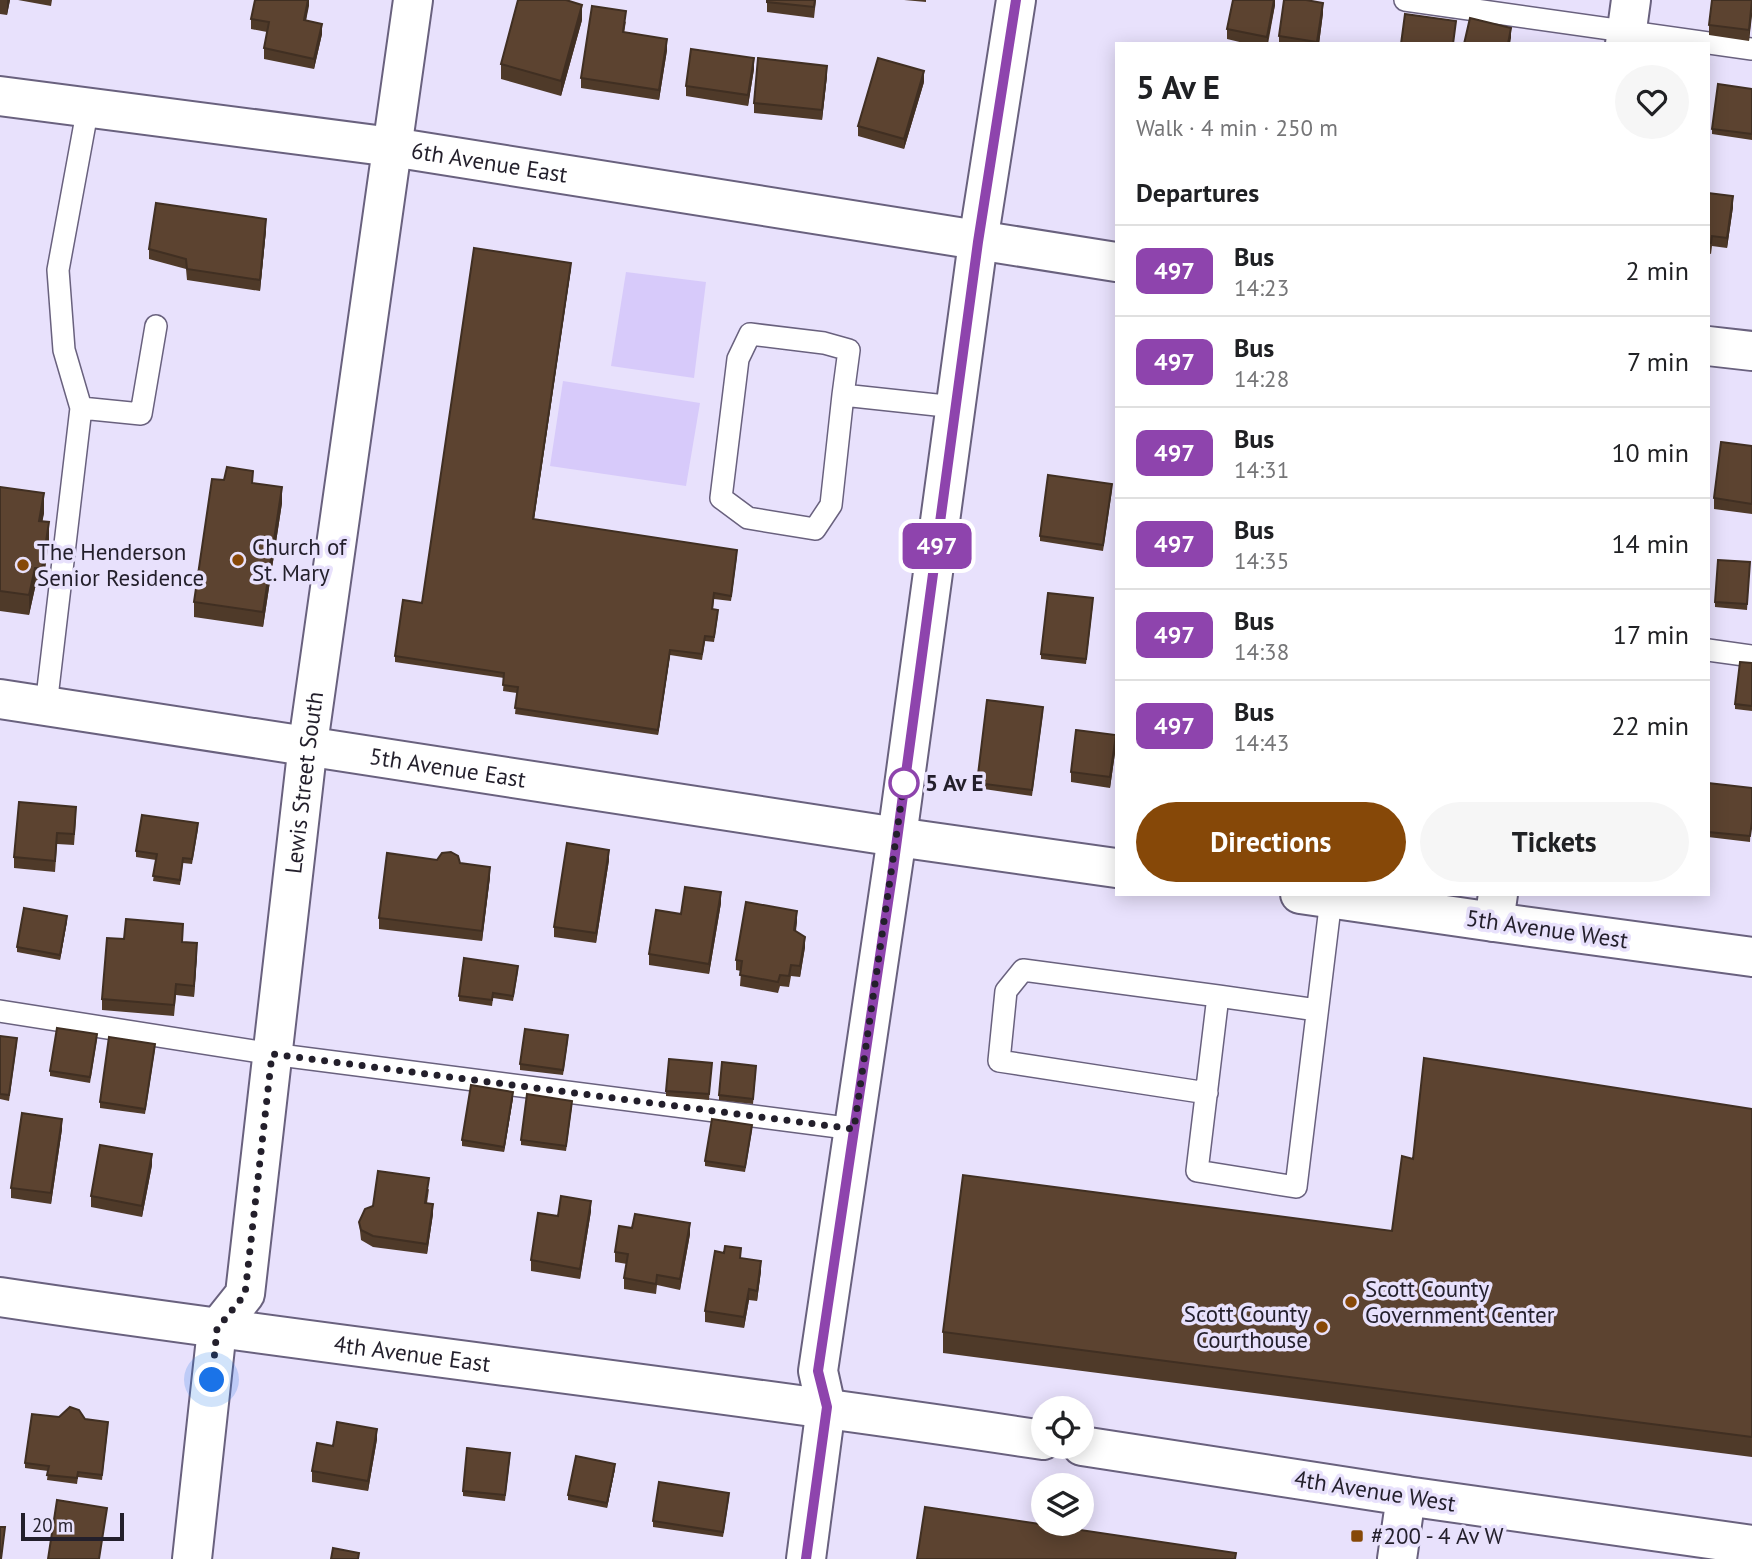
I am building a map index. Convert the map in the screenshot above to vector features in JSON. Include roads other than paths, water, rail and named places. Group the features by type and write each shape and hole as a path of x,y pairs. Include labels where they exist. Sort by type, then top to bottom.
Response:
{"street":[{"name":"Lewis Street South","path":"217,1329 245,1294 308,744 413,0"},
{"path":"806,1559 827,1407 818,1371 897,837 978,242 1016,0"},
{"name":"6th Avenue East","path":"0,96 392,147 1115,262"},
{"path":"1710,346 1752,351"},
{"name":"5th Avenue East","path":"0,699 308,744 897,837"},
{"path":"897,837 1115,868"},
{"name":"5th Avenue West","path":"1315,896 1496,908 1752,957"},
{"name":"4th Avenue East","path":"0,1297 217,1329 827,1407"},
{"path":"192,1559 217,1329"},
{"path":"827,1407 1031,1438"},
{"name":"4th Avenue West","path":"1094,1448 1752,1545"},
{"path":"1397,1559 1406,1496"}],"lane":[{"path":"1405,0 1628,24 1752,48"},
{"path":"46,706 80,408 64,350 58,270 88,107"},
{"path":"80,408 141,414 156,326"},
{"path":"750,334 849,350 843,395 831,505 815,529 748,518 721,498 738,359 750,334"},
{"path":"843,395 955,407"},
{"path":"1710,650 1752,656"},
{"path":"1218,996 1197,1171 1296,1187 1317,1010 1315,896"},
{"path":"1207,1093 999,1061 1006,990 1023,970 1317,1010"},
{"path":"0,1011 272,1054 854,1129"}],"place":[{"name":"Church of St. Mary","path":"238,560"},
{"name":"The Henderson Senior Residence","path":"23,565"},
{"name":"5 Av E","path":"904,783"},
{"name":"Scott County Government Center","path":"1351,1302"},
{"name":"Scott County Courthouse","path":"1322,1327"},
{"name":"#200 - 4 Av W","path":"1357,1536"}]}
